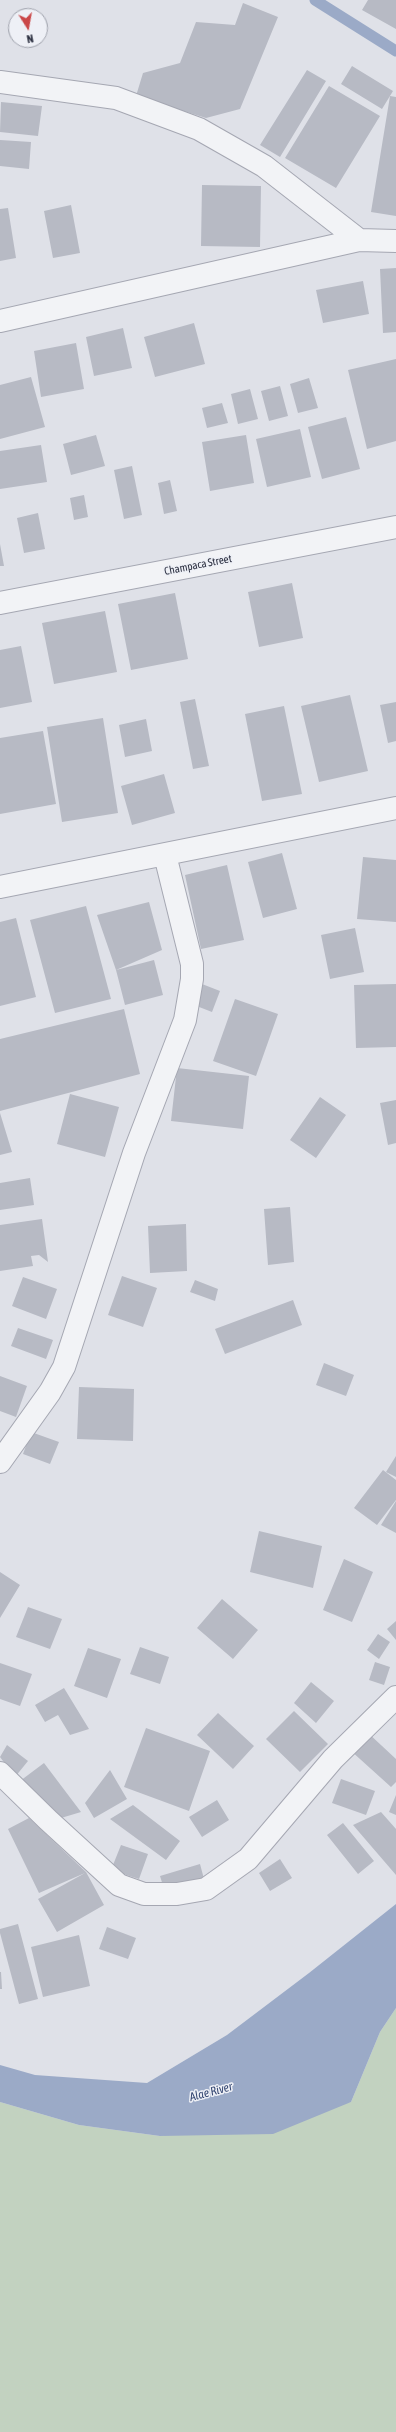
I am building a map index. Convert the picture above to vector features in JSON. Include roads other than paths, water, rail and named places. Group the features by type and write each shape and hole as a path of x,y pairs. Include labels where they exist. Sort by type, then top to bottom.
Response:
{"street":[{"path":"0,82 116,98 199,129 264,166 359,240"},
{"path":"0,321 359,240 396,241"},
{"name":"Champaca Street","path":"0,603 396,527"},
{"path":"0,887 396,808"},
{"path":"0,1462 50,1392 64,1367 134,1153 184,1020 192,979 192,964 165,855"},
{"path":"0,1773 48,1820 119,1884 144,1894 184,1893 206,1889 248,1860 333,1759 396,1697"}],"water":[{"name":"Alae River","path":"396,1904 396,2008 380,2032 351,2102 273,2134 160,2136 79,2125 0,2102 0,2065 35,2075 147,2083 227,2035 309,1973"}],"waterway":[{"path":"315,0 396,51"}]}
